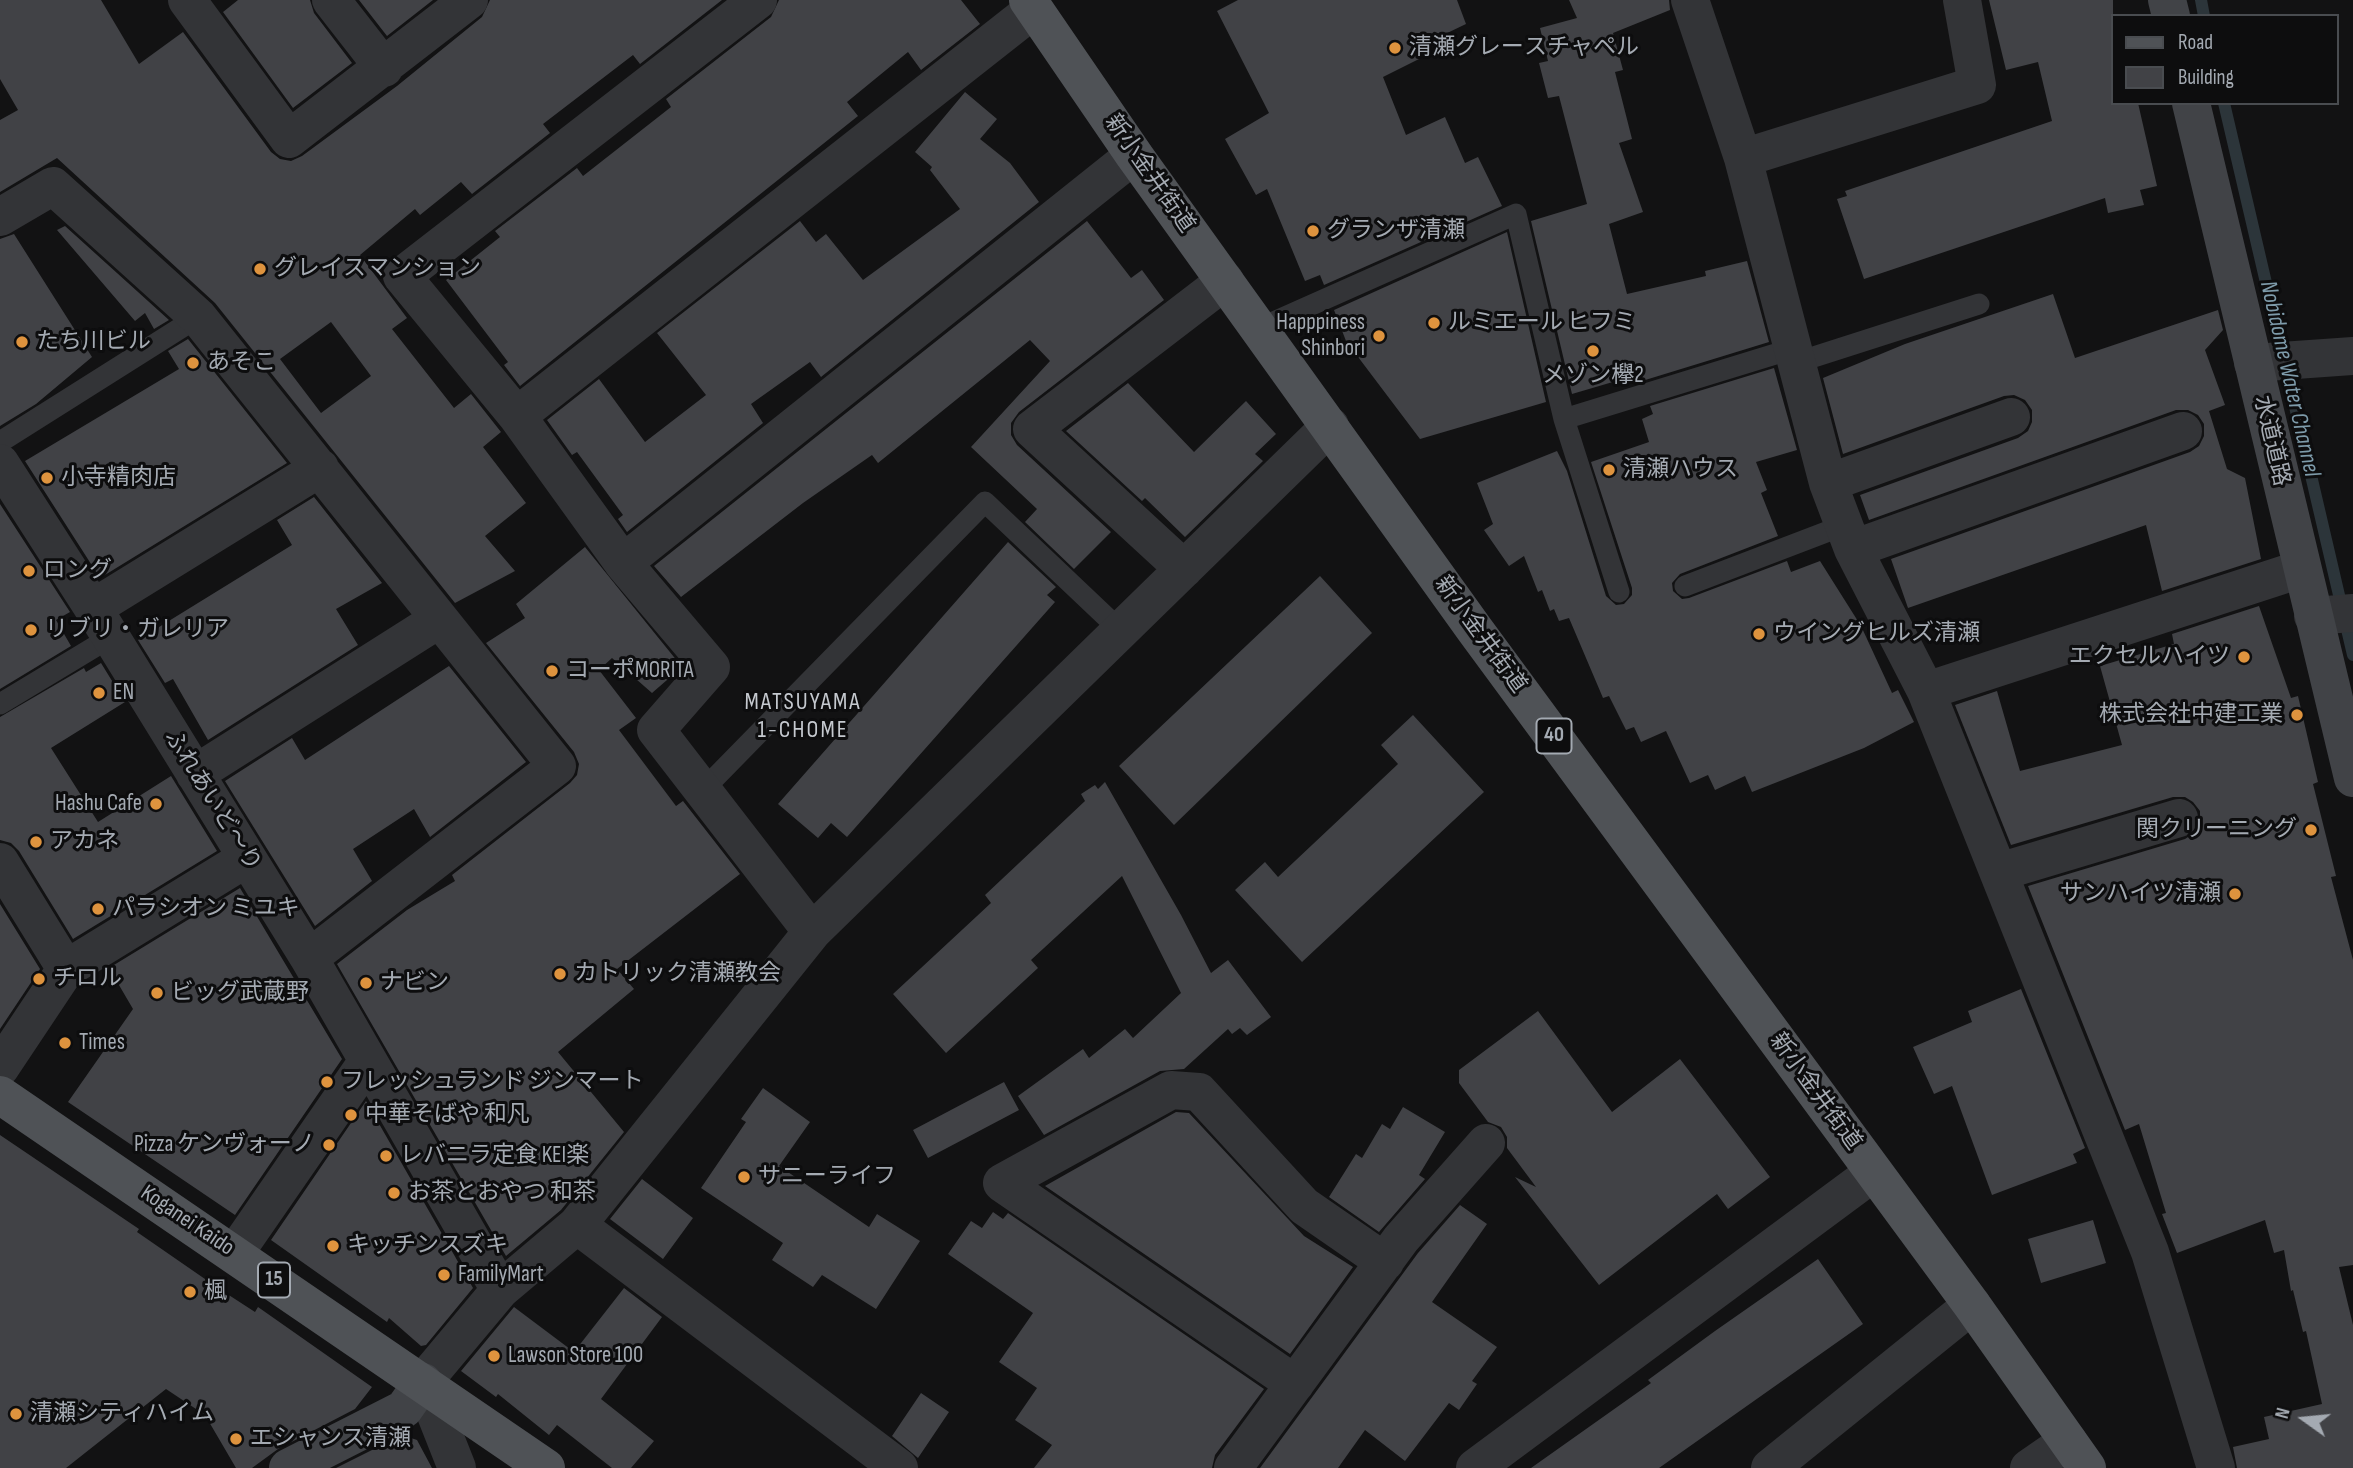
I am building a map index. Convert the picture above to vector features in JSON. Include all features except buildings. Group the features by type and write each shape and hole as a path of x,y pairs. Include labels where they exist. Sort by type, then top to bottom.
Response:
{"main road":[{"name":"新小金井街道","path":"1031,5 1134,155 1329,426 1972,1305 2077,1455"},
{"name":"Koganei Kaido","path":"0,1094 546,1468"}],"street":[{"path":"187,0 289,139 469,0"},
{"path":"331,0 384,68"},
{"path":"758,0 402,276 517,416 623,563 711,667 656,730 812,932"},
{"path":"1690,0 1743,158 1828,482 1847,537 1926,691 2150,1252 2216,1468"},
{"path":"1743,158 1977,85 1962,0"},
{"path":"517,416 1031,5"},
{"name":"水道道路","path":"2192,105 2275,360 2301,569 2333,614 2353,779"},
{"path":"623,563 1134,155"},
{"path":"0,217 53,186 198,317 557,766 309,958"},
{"path":"1184,569 1032,429 1225,281"},
{"path":"2275,360 2353,356"},
{"path":"1828,482 2011,417"},
{"path":"288,1468 404,1409 423,1382 500,1290 577,1225 812,932 1329,426"},
{"path":"1847,537 2183,431"},
{"name":"ふれあいど～り","path":"0,464 102,622 309,958 366,1062 500,1290"},
{"path":"102,622 320,468"},
{"path":"1926,691 2301,569"},
{"path":"195,774 438,620"},
{"path":"1998,872 2179,818"},
{"path":"0,1068 66,969 247,858"},
{"path":"0,862 66,969"},
{"path":"235,1253 366,1062"},
{"path":"1295,1384 1002,1183 1171,1090 1199,1092 1304,1206 1385,1262"},
{"path":"1233,1468 1385,1262 1486,1143"},
{"path":"1475,1468 1873,1173"},
{"path":"577,1225 899,1468"},
{"path":"1770,1468 1972,1305"},
{"path":"423,1382 457,1468"},
{"path":"2029,1468 2077,1455"}],"lane":[{"path":"1260,328 1516,214 1564,419 1619,592"},
{"path":"1564,419 1979,304"},
{"path":"0,442 198,317"},
{"path":"702,790 985,502 1121,630"},
{"path":"1685,586 1847,537"},
{"path":"0,704 102,622"}],"waterway":[{"name":"Nobidome Water Channel","path":"2201,0 2204,14"},
{"name":"Nobidome Water Channel","path":"2224,105 2353,655"}],"place":[{"name":"清瀬グレースチャペル","path":"1395,48"},
{"name":"グランザ清瀬","path":"1313,231"},
{"name":"グレイスマンション","path":"260,269"},
{"name":"ルミエール ヒフミ","path":"1434,323"},
{"name":"Happpiness Shinbori","path":"1379,336"},
{"name":"たち川ビル","path":"22,342"},
{"name":"メゾン欅2","path":"1593,351"},
{"name":"あそこ","path":"193,363"},
{"name":"清瀬ハウス","path":"1609,470"},
{"name":"小寺精肉店","path":"47,478"},
{"name":"ロング","path":"29,571"},
{"name":"リブリ・ガレリア","path":"31,630"},
{"name":"ウイングヒルズ清瀬","path":"1759,634"},
{"name":"エクセルハイツ","path":"2244,657"},
{"name":"コーポMORITA","path":"552,671"},
{"name":"EN","path":"99,693"},
{"name":"株式会社中建工業","path":"2297,715"},
{"name":"Hashu Cafe","path":"156,804"},
{"name":"関クリーニング","path":"2311,830"},
{"name":"アカネ","path":"36,842"},
{"name":"サンハイツ清瀬","path":"2235,894"},
{"name":"パラシオン ミユキ","path":"98,909"},
{"name":"カトリック清瀬教会","path":"560,974"},
{"name":"チロル","path":"39,979"},
{"name":"ナビン","path":"366,983"},
{"name":"ビッグ武蔵野","path":"157,993"},
{"name":"Times","path":"65,1043"},
{"name":"フレッシュランド ジンマート","path":"327,1082"},
{"name":"中華そばや 和凡","path":"351,1115"},
{"name":"Pizza ケンヴォーノ","path":"329,1145"},
{"name":"レバニラ定食 KEI楽","path":"386,1156"},
{"name":"サニーライフ","path":"744,1177"},
{"name":"お茶とおやつ 和茶","path":"394,1193"},
{"name":"キッチンスズキ","path":"333,1246"},
{"name":"FamilyMart","path":"444,1275"},
{"name":"楓","path":"190,1292"},
{"name":"Lawson Store 100","path":"494,1356"},
{"name":"清瀬シティハイム","path":"16,1414"},
{"name":"エシャンス清瀬","path":"236,1439"}],"district":[{"name":"MATSUYAMA 1-CHOME","path":"803,717"}]}
